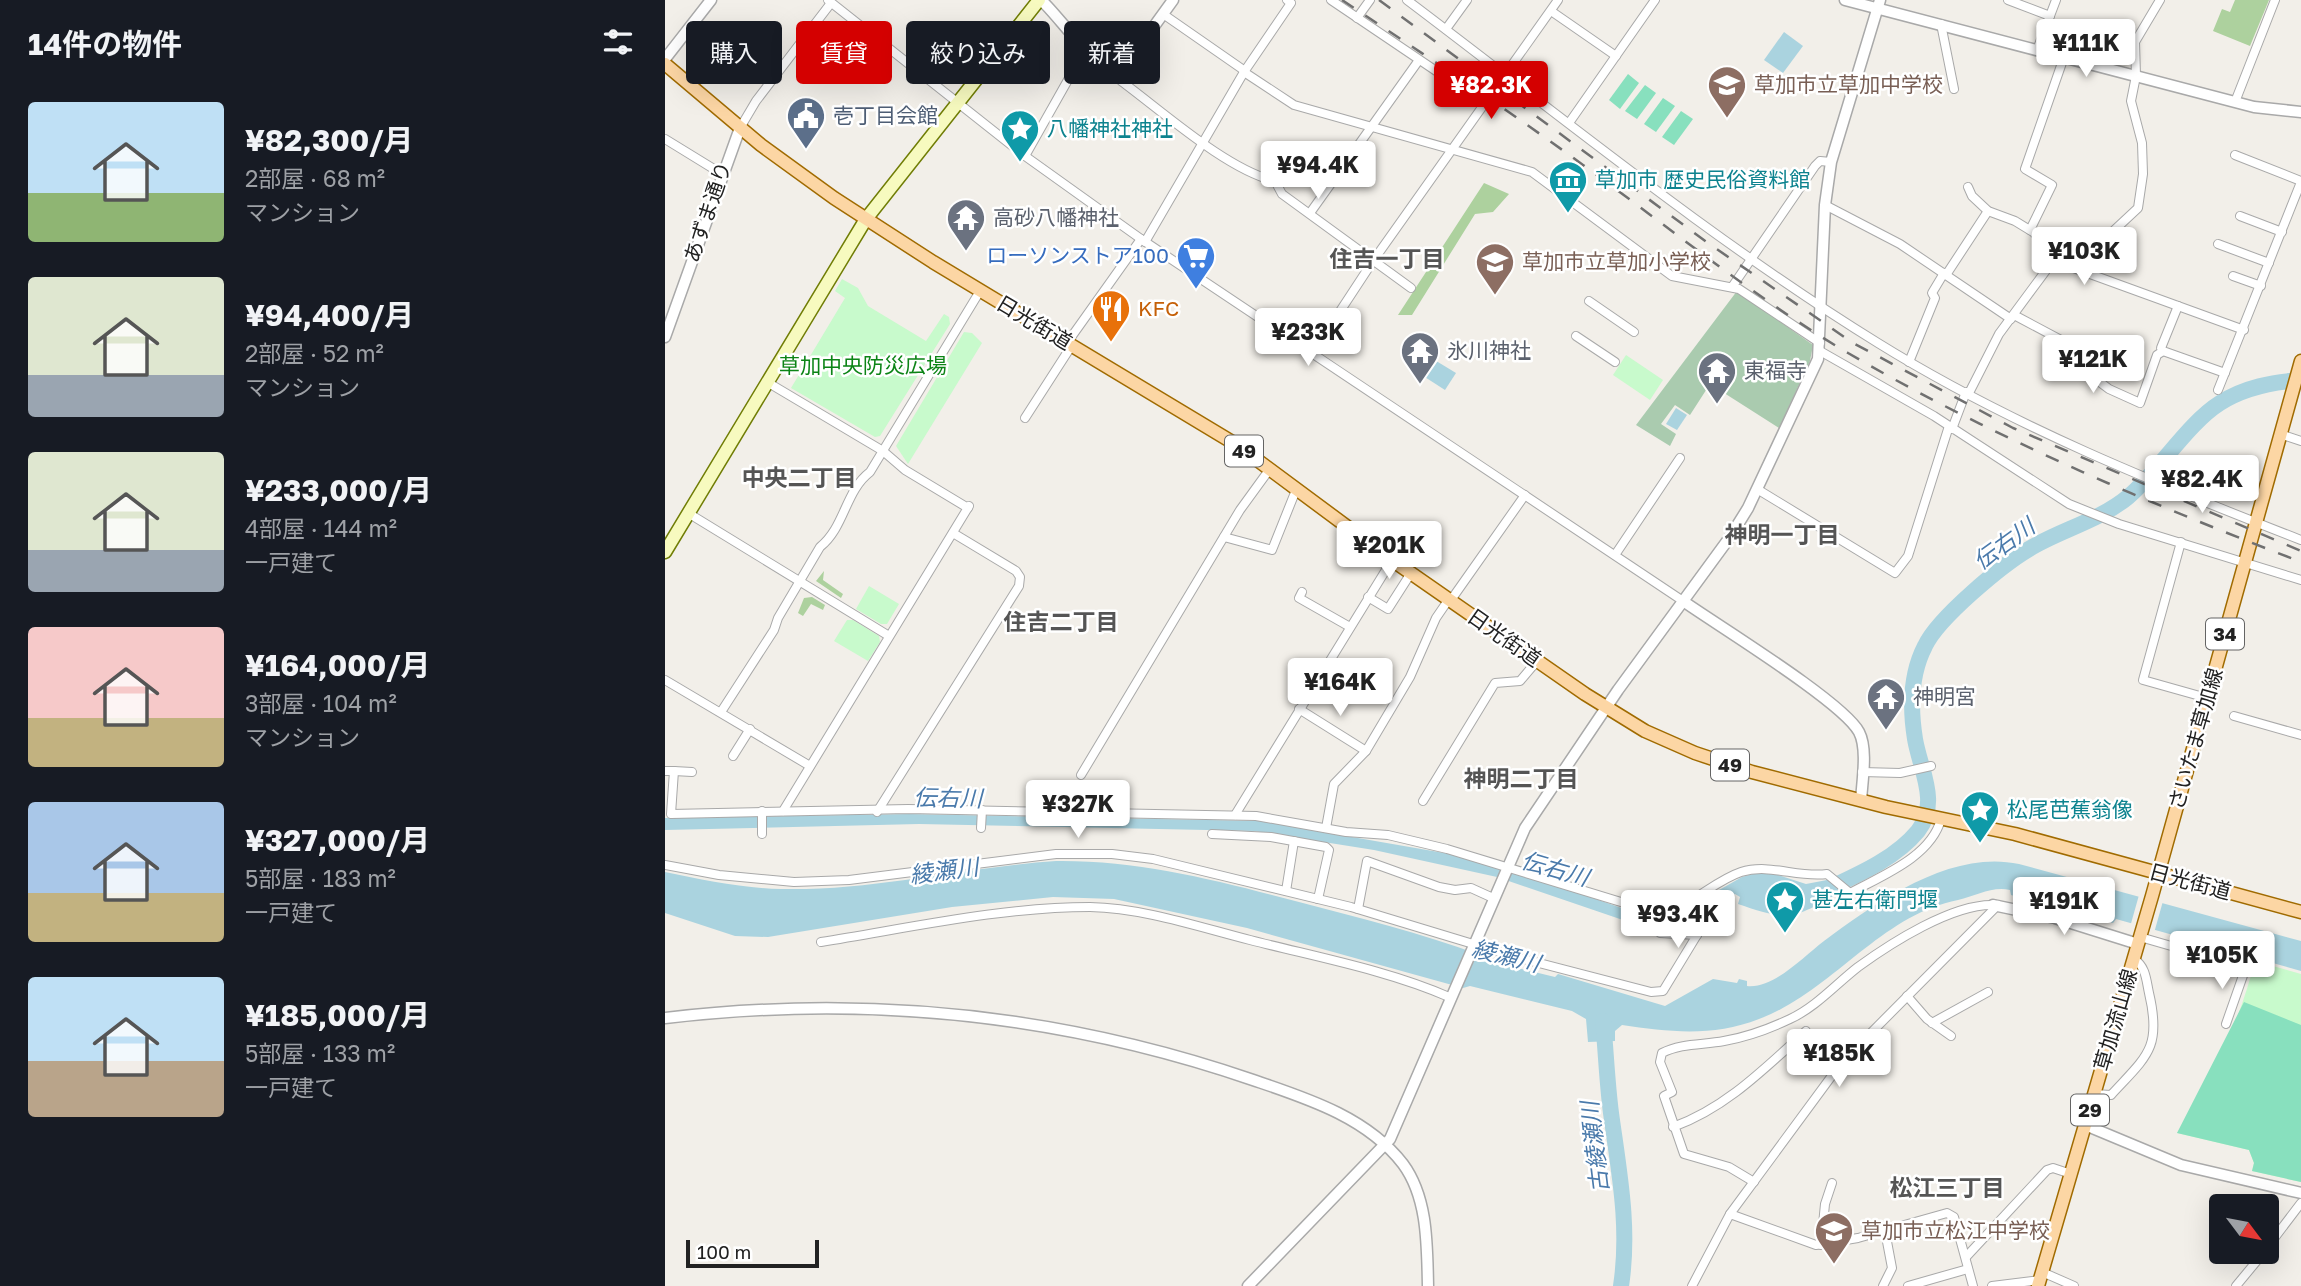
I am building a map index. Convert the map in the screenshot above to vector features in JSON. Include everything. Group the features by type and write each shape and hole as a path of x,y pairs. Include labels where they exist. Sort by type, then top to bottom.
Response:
{"main road":[{"path":"665,552 866,219 1040,0"},
{"name":"日光街道","path":"665,64 740,128 866,219 980,291 1203,423 1411,573 1606,708 1644,731 1695,753 1861,801 1994,829 2301,912"},
{"name":"さいたま草加線","path":"2158,874 2301,364"},
{"name":"草加流山線","path":"2040,1279 2158,874"}],"street":[{"path":"665,58 711,0"},
{"path":"1040,0 1064,25"},
{"path":"1158,21 1173,0"},
{"path":"1025,418 1069,344 1143,241 1244,72 1291,3 1287,0"},
{"path":"1331,0 1485,104"},
{"path":"1357,18 1370,0"},
{"path":"1408,0 1752,259 1909,362 2066,442 2301,540"},
{"path":"1446,29 1467,0"},
{"path":"1312,354 1373,261 1558,0"},
{"path":"1569,123 1655,0"},
{"path":"1845,0 1879,4 1941,24 2235,102 2268,110 2301,112"},
{"path":"2008,0 2050,16"},
{"path":"2037,50 2056,0"},
{"path":"1757,489 1895,573 1908,556 1950,428 1999,334 2047,269 2108,236 2138,208 2143,174 2142,143 2131,101 2137,76 2135,42 2160,0"},
{"path":"2235,102 2275,0"},
{"path":"740,128 829,1 1025,156 1143,241 1615,555 1821,697 1854,725 1862,741 1861,801"},
{"path":"1248,1286 1385,1145 1417,1079 1472,945 1525,828 1606,708 1730,537 1757,489 1820,347 1825,205 1831,162 1879,4"},
{"path":"1551,11 1615,57"},
{"path":"1163,14 1294,105 1532,172 1672,276 1732,287 1820,347 2069,504 2108,521 2301,580"},
{"path":"1941,24 1954,89"},
{"path":"2030,230 2052,185 2025,169 2064,57"},
{"path":"1310,213 1419,60"},
{"path":"1025,156 1066,84"},
{"path":"1125,84 1203,142 1258,177 1275,181 1282,194 1411,288"},
{"name":"あずま通り","path":"665,337 667,322 740,128"},
{"path":"665,139 722,173"},
{"path":"2218,390 2301,181 2235,155"},
{"path":"1732,287 1815,166 1820,161 1831,162"},
{"path":"1968,187 1972,196 1988,211 2030,230 2062,262 2244,330"},
{"path":"1825,205 1901,244 2012,317 2091,356 2085,371 2109,388 2140,403 2157,355 2163,351"},
{"path":"1909,362 1935,299 1932,293 1988,211"},
{"path":"2240,216 2282,232"},
{"path":"2218,244 2269,263"},
{"path":"2233,276 2261,286"},
{"path":"721,712 846,512 849,499 884,451 980,291"},
{"path":"1589,302 1635,332"},
{"path":"2163,351 2161,348 2178,306"},
{"path":"1576,335 1615,362"},
{"path":"2163,351 2225,373"},
{"path":"768,382 884,451 905,470 968,507 782,811"},
{"path":"2280,433 2301,441"},
{"path":"1615,555 1680,458"},
{"path":"1081,775 1224,537 1269,470"},
{"path":"1224,537 1272,550 1296,490"},
{"path":"1318,899 1329,850 1326,846 1334,784 1366,751 1411,677 1436,618 1525,495"},
{"path":"688,513 890,636"},
{"path":"877,812 1019,586 1020,577 1016,571 953,533"},
{"path":"2181,542 2143,680 2207,698"},
{"path":"1235,815 1392,559"},
{"path":"1368,597 1388,608 1411,573"},
{"path":"1302,592 1299,598 1350,627"},
{"path":"1423,802 1495,683 1520,681 1537,661"},
{"path":"665,680 810,766"},
{"path":"1299,709 1366,751"},
{"path":"2234,716 2301,735"},
{"path":"733,756 750,729"},
{"path":"1862,772 1900,773 1931,766"},
{"path":"692,772 669,771 668,814 982,810 1235,815 1329,830 1388,835 1507,866 1646,911 1668,912 1737,873 1756,868 1774,869 1800,876 1827,874 1848,892 1909,859 1933,835 1938,818"},
{"path":"981,828 982,810"},
{"path":"762,812 762,832"},
{"path":"1212,834 1326,846"},
{"path":"1286,891 1294,841"},
{"path":"665,865 719,875 794,882 849,880 1056,854 1112,854 1173,862 1358,909 1472,945 1651,992 1663,991 1697,935"},
{"path":"1358,909 1367,861 1439,887 1455,890 1471,888 1493,898"},
{"path":"1692,1286 1730,1214 1842,1062 1996,905"},
{"path":"1754,1182 1729,1167 1684,1154 1664,1096 1672,1092 1660,1062 1662,1053 1674,1046 1742,1037 1782,1023 1801,1013 1860,966 1908,936 1963,911 1996,905 2140,938 2248,968 2226,1024"},
{"path":"821,942 943,921 1090,907 1149,915 1451,994"},
{"path":"1679,907 1697,935"},
{"path":"1660,933 1697,935"},
{"path":"2094,1094 2111,1095 2151,1046 2155,1016 2144,968 2134,959"},
{"path":"1932,1023 1988,992"},
{"path":"1907,996 1932,1023 1951,1036"},
{"path":"665,1018 769,1009 909,1008 1019,1021 1088,1034 1222,1069 1317,1102 1385,1145 1405,1167 1417,1191 1426,1232 1428,1286"},
{"path":"1673,1127 1698,1117 1730,1098 1806,1031"},
{"path":"2085,1125 2171,1162 2301,1193"},
{"path":"1966,1257 2047,1170 2053,1168 2071,1174"},
{"path":"1821,1245 1825,1204 1832,1183"},
{"path":"2279,1232 2301,1203"},
{"path":"1730,1214 1762,1228 1821,1245 1885,1231 1947,1213 1954,1217 1973,1286"},
{"path":"1885,1231 1892,1268 1885,1286"},
{"path":"2236,1286 2254,1264"},
{"path":"1908,1286 1968,1269"},
{"path":"1992,1286 2040,1279 2074,1286"}],"green space":[{"path":"2235,0 2269,0 2250,46 2213,31 2222,9 2230,12"},
{"path":"1628,74 1639,83 1620,109 1609,100"},
{"path":"1645,85 1656,93 1637,119 1625,111"},
{"path":"1663,98 1675,106 1656,132 1644,124"},
{"path":"1681,111 1693,119 1674,145 1662,137"},
{"path":"1484,183 1509,194 1493,212 1475,214 1412,315 1398,315"},
{"path":"1487,253 1493,255 1493,267 1487,269 1481,267 1479,261 1481,255"},
{"name":"草加中央防災広場","path":"842,279 858,288 868,306 926,341 944,314 949,317 950,324 880,436 875,437 791,388 845,298 835,291"},
{"path":"1737,291 1813,345 1810,361 1779,428 1710,384 1690,415 1675,405 1661,424 1676,434 1670,446 1636,425"},
{"path":"964,332 972,333 982,343 908,464 896,446"},
{"path":"1626,355 1663,380 1650,400 1613,375"},
{"path":"824,571 823,580 843,594 841,598 816,581"},
{"path":"869,586 899,604 887,624 881,624 856,609"},
{"path":"812,597 825,605 823,610 811,604 803,616 798,613 804,598"},
{"path":"847,620 853,620 879,636 880,642 868,661 834,641"},
{"path":"2255,961 2301,974 2301,1182 2252,1171 2254,1163 2249,1150 2177,1133 2202,1093 2223,1050"},
{"path":"2244,1002 2301,1025 2301,1182 2252,1171 2254,1163 2249,1150 2177,1133"}],"water":[{"path":"1784,32 1803,46 1783,73 1764,60"},
{"path":"1428,356 1456,373 1445,390 1417,372"},
{"path":"1676,408 1687,415 1677,430 1666,424"},
{"path":"909,814 1260,821 1450,854 1547,882 1653,919 1675,915 1742,877 1756,873 1775,874 1806,884 1827,880 1839,893 1800,913 1790,915 1769,914 1738,904 1740,897 1735,894 1683,925 1658,932 1497,877 1374,850 1254,831 919,824 665,830 665,818"},
{"path":"1056,861 1149,868 1239,887 1413,933 1480,955 1484,960 1555,977 1558,974 1665,1006 1713,979 1737,983 1739,979 1747,981 1747,986 1768,982 1867,910 1915,882 1967,864 1993,861 2019,864 2301,941 2301,971 2116,919 2113,923 2011,895 2010,890 1997,889 1930,908 1904,921 1810,991 1759,1019 1708,1031 1657,1030 1622,1025 1615,1031 1615,1041 1588,1042 1586,1019 1572,1011 1470,986 1463,988 1247,928 1114,899 1053,897 952,907 768,937 735,936 665,913 665,872 752,887 815,889"}],"pier":[{"path":"2139,895 2163,901 2154,933 2130,927"}],"waterway":[{"name":"伝右川","path":"1825,890 1887,858 1909,841 1924,820 1928,797 1912,715 1914,680 1925,646 1943,621 1988,579 2017,557 2041,542 2105,513 2128,497 2196,422 2220,403 2259,386 2301,380"},
{"name":"古綾瀬川","path":"1603,1021 1624,1221 1621,1286"}],"railway":[{"path":"1342,0 1523,122 1746,286 1848,353 1958,413 2070,466 2301,562"},
{"path":"1379,0 1708,243 1853,343 2013,428 2301,551"}],"place":[{"name":"草加市立草加中学校","path":"1727,119"},
{"name":"壱丁目会館","path":"806,150"},
{"name":"八幡神社神社","path":"1020,163"},
{"name":"草加市 歴史民俗資料館","path":"1568,214"},
{"name":"高砂八幡神社","path":"966,252"},
{"name":"ローソンストア100","path":"1196,290"},
{"name":"草加市立草加小学校","path":"1495,296"},
{"name":"KFC","path":"1111,343"},
{"name":"氷川神社","path":"1420,385"},
{"name":"東福寺","path":"1717,405"},
{"name":"神明宮","path":"1886,731"},
{"name":"松尾芭蕉翁像","path":"1980,844"},
{"name":"甚左右衛門堰","path":"1785,934"},
{"name":"草加市立松江中学校","path":"1834,1265"}],"district":[{"name":"住吉一丁目","path":"1387,259"},
{"name":"中央二丁目","path":"799,478"},
{"name":"神明一丁目","path":"1782,535"},
{"name":"住吉二丁目","path":"1061,622"},
{"name":"神明二丁目","path":"1521,779"},
{"name":"松江三丁目","path":"1947,1188"}],"water label":[{"name":"綾瀬川","path":"944,871"},
{"name":"綾瀬川","path":"1506,956"}]}
